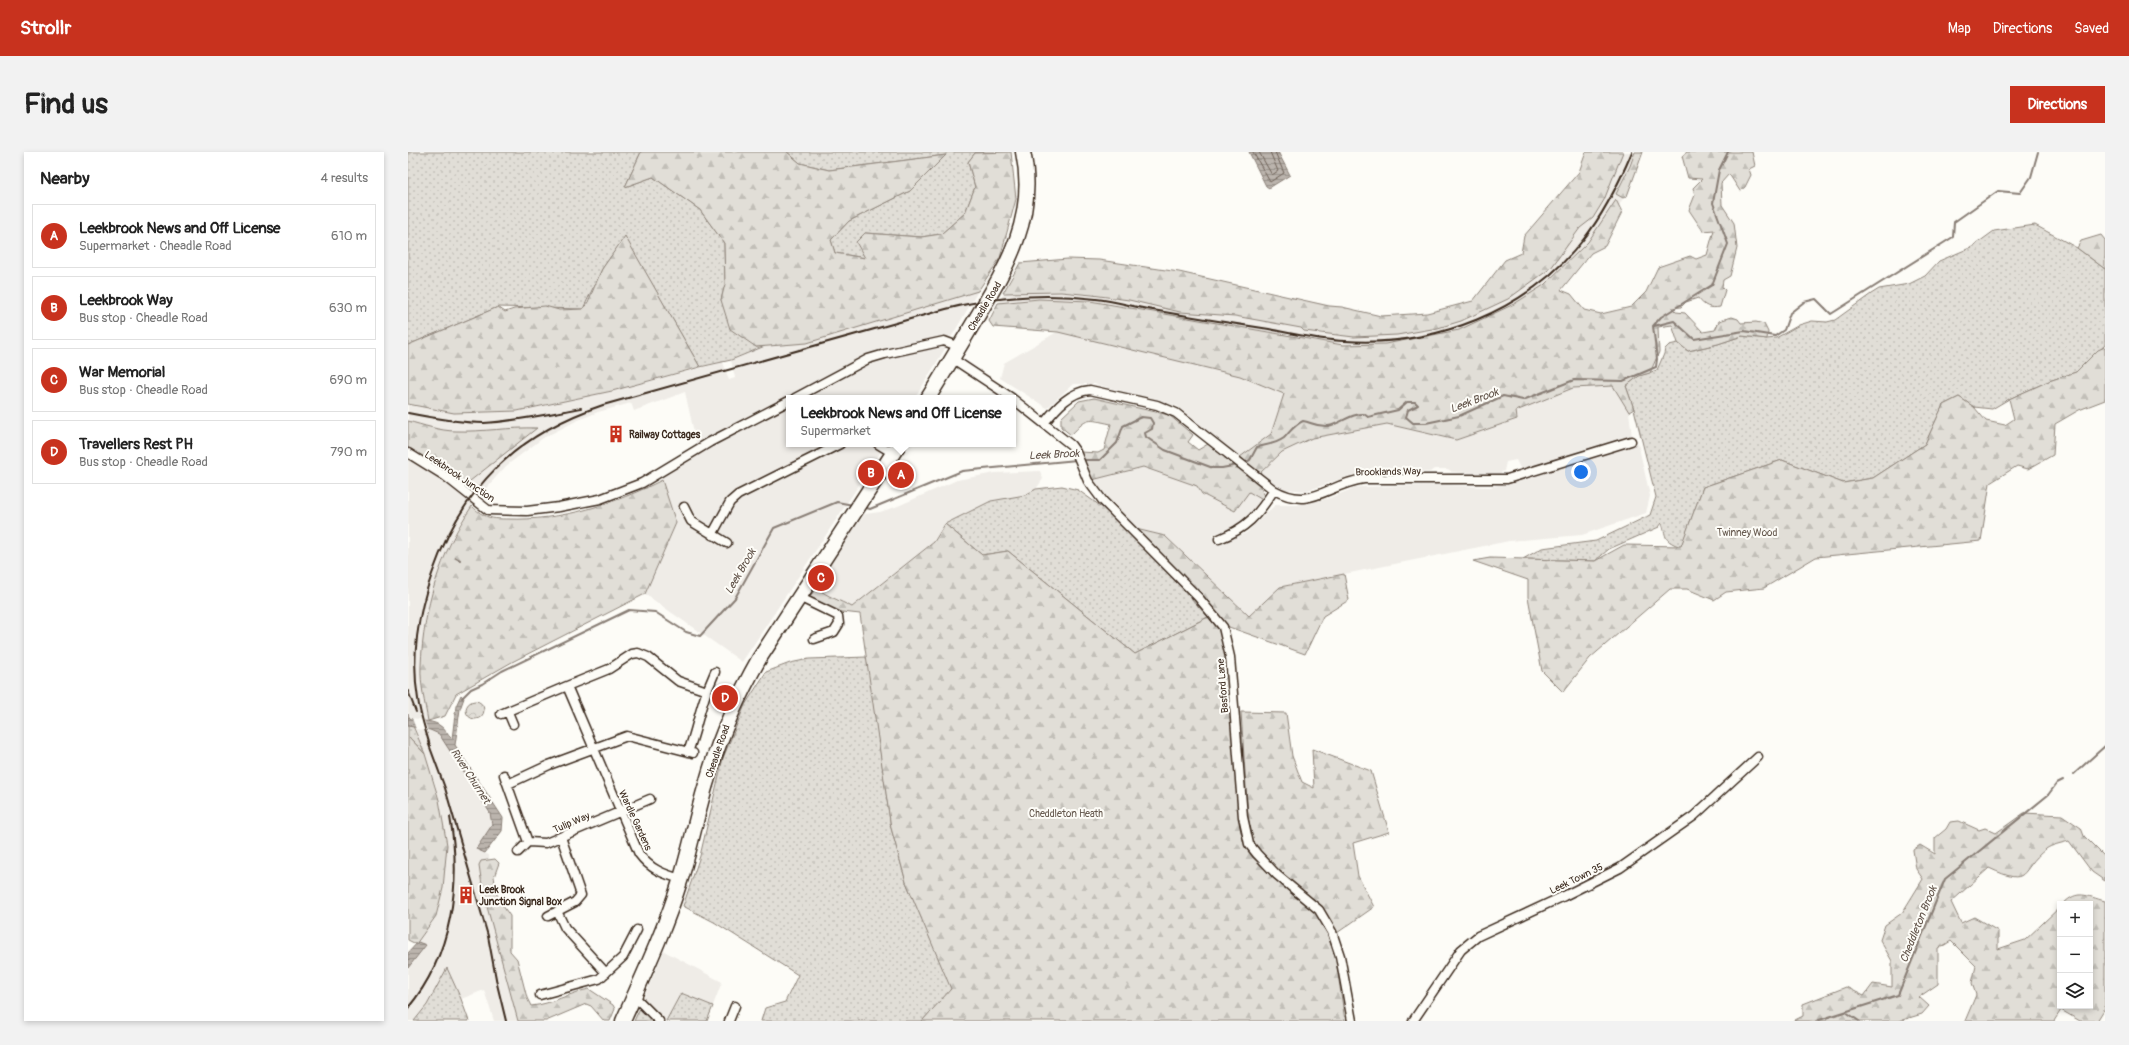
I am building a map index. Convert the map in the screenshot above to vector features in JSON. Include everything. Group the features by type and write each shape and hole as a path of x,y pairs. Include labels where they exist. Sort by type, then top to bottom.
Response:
{"highway":[{"name":"Cheadle Road","path":"930,395 1009,262 1017,243 1024,207 1026,185 1023,152"},
{"name":"Cheadle Road","path":"623,1021 659,938 681,878 707,780 727,723 759,659 896,449"}],"street":[{"path":"801,395 868,359 885,354 944,341 956,353"},
{"name":"Basford Lane","path":"956,353 1009,395"},
{"name":"Brooklands Way","path":"1045,422 1055,410 1074,393 1090,390 1168,408 1234,457 1250,473 1274,490 1285,496 1302,499 1312,498 1350,481 1364,479 1506,478 1630,441"},
{"name":"Basford Lane","path":"1016,400 1045,422 1071,445 1076,452 1088,481 1103,501 1198,597 1223,627 1230,657 1243,817 1249,844 1277,875 1319,910 1332,932 1340,956 1352,1021"},
{"name":"Leekbrook Junction","path":"408,453 454,483 488,510 527,511 559,507 600,499 642,483 710,442 786,404"},
{"path":"712,535 726,508 738,495 834,447"},
{"path":"1219,539 1248,524 1274,490"},
{"path":"684,507 691,521 727,543"},
{"path":"799,597 838,616 839,624 834,632 814,639"},
{"path":"513,724 505,713 609,669 632,654 638,653 648,657 678,681 707,691"},
{"path":"508,784 549,765 594,750 627,736 691,752 698,714 715,672"},
{"name":"Wardle Gardens","path":"567,686 634,844 644,861 659,872 681,878"},
{"name":"Leek Town 35","path":"1413,1021 1461,950 1470,942 1512,919 1564,896 1620,868 1694,816 1758,757"},
{"path":"504,775 528,842 518,852"},
{"name":"Tulip Way","path":"528,842 546,843 650,799"},
{"path":"548,916 575,902 582,895 561,837"},
{"path":"557,911 565,928 606,973"},
{"path":"540,994 595,980 606,973 623,957 637,930"},
{"path":"634,996 659,1021"},
{"path":"729,1021 735,1006"}],"shaded area":[{"path":"1586,152 1643,152 1627,196 1623,198 1619,206 1622,212 1553,300 1285,394 1271,434 1240,457 1177,406 1094,384 1073,384 1047,408 1000,378 1004,363 1057,332 991,325 989,321 1020,263 1068,259 1099,260 1179,272 1289,298 1342,307 1381,316 1427,313 1473,301 1494,291 1579,172"},
{"path":"979,281 978,291 952,336 923,342 875,358 946,347 917,395 786,395 786,447 884,447 742,662 645,594 676,523 658,469 697,446 685,392 634,411 631,403 598,412 576,421 543,438 506,466 478,497 460,523 442,561 428,607 421,667 429,722 412,719 408,712 408,404 454,413 517,411 612,391 723,362 729,380 735,378 731,360 822,324"},
{"path":"1613,386 1629,412 1632,437 1530,469 1520,468 1516,460 1506,462 1504,471 1499,474 1452,472 1448,469 1434,469 1430,472 1359,473 1306,491 1283,489 1259,474 1282,452 1312,438 1387,424 1456,440 1516,419 1516,411 1572,388"},
{"path":"1638,443 1650,496 1646,513 1582,535 1509,541 1280,587 1249,616 1165,536 1136,529 1104,497 1092,480 1143,467 1197,486 1202,494 1215,499 1249,492 1261,499 1252,514 1236,526 1213,535 1217,545 1246,533 1275,505 1297,505 1329,498 1357,487 1437,485 1490,487 1537,476 1536,472 1550,467"},
{"path":"1040,471 1043,479 1036,489 1025,495 991,501 945,524 934,542 852,607 836,599 829,598 817,588 845,541 865,514 880,512 898,506 957,480 995,473"},
{"path":"415,727 436,732 443,739 491,817 492,825 490,830 476,849 489,855 492,883 526,1021 494,1021 484,990 461,999 447,969 427,1005 414,1021 408,1021 408,969 426,945 418,942 436,916 443,888 447,845 435,784"},
{"path":"664,951 722,982 707,1021 665,1021 643,999"}],"green space":[{"path":"408,152 641,152 625,187 653,177 700,210 724,243 725,284 721,300 756,347 765,346 731,360 700,367 625,237 602,269 583,309 498,307 408,345"},
{"path":"641,152 787,152 800,163 829,170 946,155 910,191 849,221 831,240 835,253 865,258 856,242 865,233 921,237 941,234 965,213 975,187 968,162 975,153 1011,152 1016,199 1000,258 978,291 807,343 756,347 730,329 721,300 725,284 724,243 700,210 653,177 625,187"},
{"path":"787,152 995,153 975,153 968,162 975,187 965,213 941,234 921,237 865,233 866,258 835,253 831,240 849,221 910,191 946,155 829,170 800,163"},
{"path":"1586,152 1623,152 1604,200 1593,218 1580,228 1551,268 1508,299 1461,321 1438,328 1397,335 1354,337 1304,331 1301,328 1235,316 1180,312 1129,300 1092,295 1061,292 1003,293 1020,263 1068,259 1099,260 1179,272 1329,306 1342,307 1381,316 1427,313 1473,301 1505,260 1521,253 1524,236 1579,172"},
{"path":"1635,152 1643,152 1627,196 1623,198 1616,194 1630,166"},
{"path":"1687,152 1752,152 1755,166 1749,169 1751,175 1745,187 1740,191 1729,174 1721,183 1722,205 1734,223 1737,248 1730,276 1723,280 1722,287 1725,290 1720,307 1713,308 1708,306 1698,298 1686,302 1681,307 1672,308 1676,312 1685,313 1703,332 1715,330 1719,321 1732,317 1738,319 1741,323 1756,322 1764,324 1768,332 1767,339 1742,336 1718,344 1688,351 1678,343 1672,325 1658,327 1659,352 1650,373 1639,376 1626,386 1634,409 1629,412 1613,386 1573,388 1516,411 1517,419 1456,440 1387,424 1312,438 1282,452 1259,474 1240,457 1271,434 1284,394 1240,376 1058,332 993,327 989,321 998,303 1039,299 1090,301 1343,345 1385,344 1459,330 1514,304 1544,285 1588,242 1616,200 1622,212 1605,246 1591,253 1561,290 1571,294 1584,310 1601,314 1631,307 1646,292 1658,267 1690,256 1696,259 1707,255 1714,230 1703,231 1689,210 1695,195 1693,188 1702,179 1688,178 1682,156"},
{"path":"2035,225 2077,248 2105,269 2105,345 2076,372 2049,381 2009,399 1992,409 1974,407 1959,397 1943,405 1925,444 1873,478 1843,483 1782,460 1703,487 1681,547 1668,541 1665,536 1662,523 1659,527 1609,549 1595,561 1523,559 1542,548 1596,541 1650,515 1656,497 1634,409 1626,386 1639,376 1657,370 1665,349 1669,345 1678,343 1688,351 1718,344 1742,336 1767,339 1776,338 1799,325 1812,321 1827,322 1835,320 1879,289 1909,284 1925,276 1939,261 1972,247 1994,231"},
{"path":"2101,235 2105,240 2105,269 2077,248 2081,241"},
{"path":"625,236 700,367 612,391 517,411 454,413 408,404 408,345 498,307 505,312 514,309 545,306 559,310 583,309 588,302 602,269"},
{"name":"Twinney Wood","path":"2105,347 2105,400 2079,410 2055,424 2053,455 2028,469 2017,466 1990,483 1981,541 1816,557 1764,588 1726,592 1714,600 1687,589 1670,589 1590,658 1563,692 1542,671 1528,597 1528,580 1473,561 1490,558 1595,561 1624,545 1681,546 1703,487 1782,460 1843,483 1873,478 1925,444 1943,405 1959,397 1974,407 1986,421 2005,425 2014,419 2009,399 2049,381 2076,372 2098,350"},
{"path":"1094,398 1169,415 1193,435 1188,442 1198,450 1208,444 1260,486 1265,497 1261,499 1249,492 1235,511 1202,494 1197,486 1143,467 1092,480 1080,452 1098,453 1104,450 1111,424 1088,421 1081,425 1071,435 1061,427 1061,418 1079,401"},
{"path":"408,421 432,428 450,431 537,428 465,485 408,448"},
{"path":"662,480 676,523 645,594 512,662 456,694 445,716 428,721 421,680 422,645 425,624 435,582 442,562 472,506 477,511 489,517 528,519 548,517 568,514 607,503 644,489"},
{"path":"1062,486 1078,490 1106,510 1151,554 1208,617 1135,654 1008,551 982,555 945,524 991,501 1025,495 1036,489"},
{"name":"Cheddleton Heath","path":"945,524 982,555 1008,551 1135,654 1208,617 1219,630 1228,662 1239,818 1246,848 1252,857 1316,913 1327,932 1336,960 1345,1021 922,1021 951,989 906,882 891,828 860,614 833,611 809,597 817,588 829,596 852,607 934,542"},
{"path":"1136,529 1165,536 1249,616 1280,587 1344,574 1349,600 1323,616 1305,654 1229,627"},
{"path":"867,657 891,828 906,882 952,989 922,1021 761,1021 765,1008 785,1002 798,975 714,922 683,906 700,856 723,758 745,705 766,672 790,663 809,659"},
{"path":"475,701 481,704 484,710 481,716 475,719 469,716 466,710 469,704"},
{"path":"1241,712 1286,713 1292,756 1302,782 1314,788 1312,749 1371,771 1389,832 1353,843 1358,876 1374,907 1337,933 1326,913 1260,853 1252,841 1248,817"},
{"path":"408,714 425,754 408,736"},
{"path":"408,736 425,754 439,800 447,845 443,888 436,916 416,944 408,940"},
{"path":"2024,813 2062,815 2081,828 2084,836 2105,857 2105,881 2092,872 2069,841 2054,845 2046,849 2037,857 2019,877 2012,877 1989,868 1951,902 1961,923 1974,917 1998,931 1998,949 2025,940 2057,910 2057,1009 2093,1009 2093,901 2066,901 2073,896 2082,895 2105,901 2105,1008 2097,1021 2080,1021 2061,1010 2054,1021 1965,1021 1976,995 1972,983 1976,966 1951,941 1938,949 1938,984 1919,997 1929,1006 1922,1014 1899,1021 1793,1021 1803,1016 1803,1004 1846,987 1864,996 1873,984 1892,987 1892,961 1880,940 1885,925 1902,913 1923,879 1916,869 1913,850 1920,845 1935,854 1935,838 1946,829 1950,822 1959,821 1979,830 1985,828 1996,833"},
{"path":"495,859 499,863 494,877 498,899 510,916 510,951 517,959 527,998 531,1006 546,1003 589,989 613,1005 615,1009 610,1021 604,1021 591,1006 586,1004 546,1021 518,1021 483,892 479,865 481,861"},
{"path":"447,968 469,1021 414,1021 427,1005"},
{"path":"681,993 713,1006 707,1021 666,1021"},
{"path":"640,1008 655,1021 634,1021"}],"water":[{"path":"1249,152 1278,152 1290,175 1269,188 1266,186"},
{"name":"River Churnet","path":"461,695 464,698 460,709 455,745 503,818 502,831 485,853 476,849 492,825 490,813 439,734 430,730 408,726 408,717 415,720 432,722 441,726 452,739 456,706"},
{"path":"418,942 426,945 408,968 408,953"}],"pier":[{"path":"412,718 424,720 428,731 416,729"}],"waterway":[{"name":"Leek Brook","path":"1244,463 1250,460 1257,447 1278,442 1303,421 1320,426 1328,426 1354,415 1364,414 1368,417 1398,410 1407,402 1415,402 1418,405 1408,410 1406,417 1413,423 1426,423 1459,416 1503,396 1523,400 1574,380 1623,381 1656,367 1657,359 1653,326 1661,317 1712,285 1728,244 1713,203 1719,170 1728,152"},
{"path":"1654,326 1674,321 1694,339 1744,331 1775,336 1784,330 1790,313 1804,302 1816,299 1831,314 1953,237 1954,222 1998,191 2020,193 2031,177 2038,152"},
{"name":"Leek Brook","path":"1083,460 1100,460 1117,443 1123,426 1141,417 1150,418 1153,423 1152,429 1145,433 1146,437 1165,450 1213,468 1238,465"},
{"name":"Leek Brook","path":"863,507 870,509 962,471 1077,460"},
{"name":"Leek Brook","path":"462,698 471,689 502,671 629,610 655,612 686,632 700,636 735,598 774,528 837,502 853,505"},
{"path":"456,558 460,560"},
{"name":"Cheddleton Brook","path":"2074,774 2105,746"},
{"name":"Cheddleton Brook","path":"1816,1021 1898,995 1945,879 2048,795 2057,783 2063,780"},
{"path":"1846,1012 1859,1021"}],"railway":[{"path":"430,746 422,717 416,683 415,668 417,636 427,589 444,543 459,515 476,490 496,468 519,449 544,432 572,417 603,405 946,309 983,301 1021,297 1058,296 1096,299 1168,313 1345,341 1378,341 1412,338 1445,331 1476,320 1507,305 1535,287 1560,265 1583,240 1598,220 1616,187 1632,152"},
{"path":"408,413 456,421 484,423 521,419 581,408"},
{"path":"408,691 416,712"},
{"path":"428,742 445,788 488,936 506,1021"},
{"path":"408,1008 423,987 435,965 444,942 450,918 454,893 455,868 450,817"}],"place":[{"name":"Railway Cottages","path":"616,434"},
{"name":"Leekbrook Way","path":"871,473"},
{"name":"Leekbrook News and Off License","path":"901,475"},
{"name":"War Memorial","path":"821,578"},
{"name":"Travellers Rest PH","path":"725,698"},
{"name":"Leek Brook Junction Signal Box","path":"466,895"}]}
